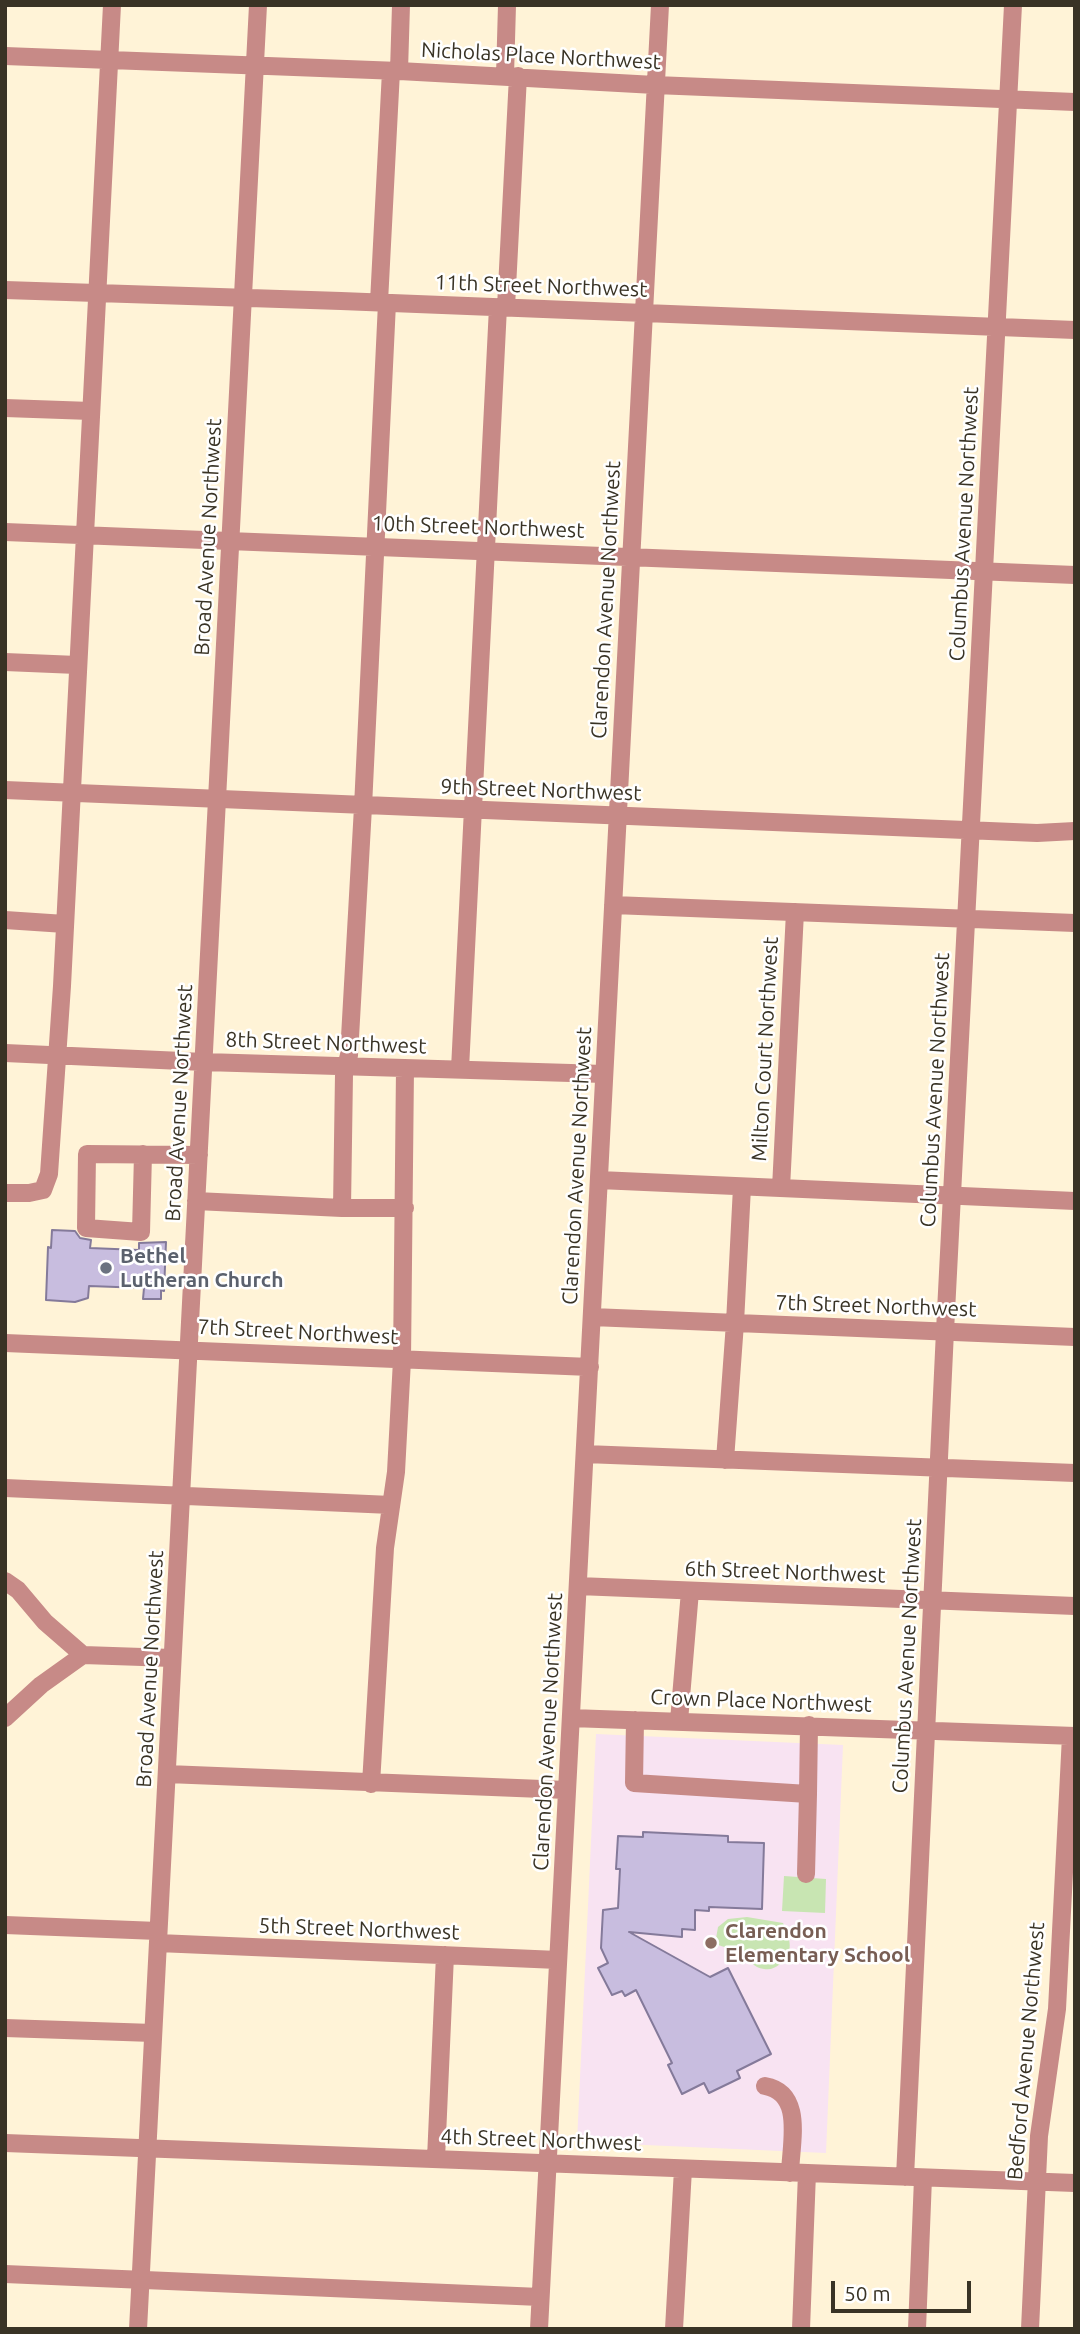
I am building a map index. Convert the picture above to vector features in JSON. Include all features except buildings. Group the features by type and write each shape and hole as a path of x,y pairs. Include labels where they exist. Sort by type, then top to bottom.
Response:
{"street":[{"path":"5,1193 43,1190 49,1174 65,923 112,5"},
{"name":"Broad Avenue Northwest","path":"138,2329 258,5"},
{"path":"342,1208 344,1074 351,1030 363,807 383,303 401,5"},
{"path":"460,1069 502,307 512,76 507,5"},
{"name":"Clarendon Avenue Northwest","path":"539,2329 660,5"},
{"name":"Columbus Avenue Northwest","path":"917,2329 914,2177 926,1730 1013,5"},
{"name":"Nicholas Place Northwest","path":"5,56 1075,102"},
{"name":"11th Street Northwest","path":"5,290 1075,330"},
{"path":"5,408 91,411"},
{"name":"10th Street Northwest","path":"5,532 1075,575"},
{"path":"5,662 77,665"},
{"name":"9th Street Northwest","path":"5,790 972,831 1075,831"},
{"path":"613,905 1075,923"},
{"name":"Milton Court Northwest","path":"781,1188 795,912"},
{"path":"5,920 65,923"},
{"name":"8th Street Northwest","path":"5,1053 204,1062 604,1073"},
{"path":"370,1784 386,1548 396,1472 405,1208 405,1068"},
{"path":"143,1154 141,1232 86,1228 87,1154 143,1154 199,1155"},
{"path":"599,1180 1075,1200"},
{"name":"Milton Court Northwest","path":"725,1460 742,1187"},
{"path":"196,1201 342,1208 405,1208"},
{"name":"7th Street Northwest","path":"592,1317 1075,1337"},
{"name":"7th Street Northwest","path":"5,1343 590,1367"},
{"path":"585,1454 1075,1474"},
{"path":"5,1488 391,1504"},
{"path":"5,1581 19,1590 45,1622 83,1655"},
{"name":"6th Street Northwest","path":"578,1586 1075,1606"},
{"path":"679,1721 690,1591"},
{"path":"5,1718 41,1685 83,1655 172,1658"},
{"name":"Crown Place Northwest","path":"571,1718 1073,1736"},
{"path":"635,1720 634,1783 808,1794"},
{"path":"806,1874 809,1725"},
{"name":"Bedford Avenue Northwest","path":"1030,2329 1039,2136 1057,2009 1073,1736"},
{"path":"167,1774 567,1790"},
{"name":"5th Street Northwest","path":"5,1924 158,1937 558,1960"},
{"path":"436,2159 445,1955"},
{"path":"5,2028 153,2033"},
{"path":"765,2086 777,2088 789,2101 792,2120 798,2173 800,2329"},
{"name":"4th Street Northwest","path":"5,2143 1075,2183"},
{"path":"674,2329 683,2169"},
{"path":"5,2274 540,2297"}],"shaded area":[{"name":"Clarendon Elementary School","path":"596,1734 843,1745 826,2153 577,2142"}],"green space":[{"path":"784,1876 826,1879 825,1913 782,1911"},
{"path":"747,1917 783,1923 788,1934 789,1950 785,1960 776,1967 760,1968 739,1952 715,1944 718,1927 728,1919"}],"place":[{"name":"Bethel Lutheran Church","path":"106,1268"},
{"name":"Clarendon Elementary School","path":"711,1943"}]}
